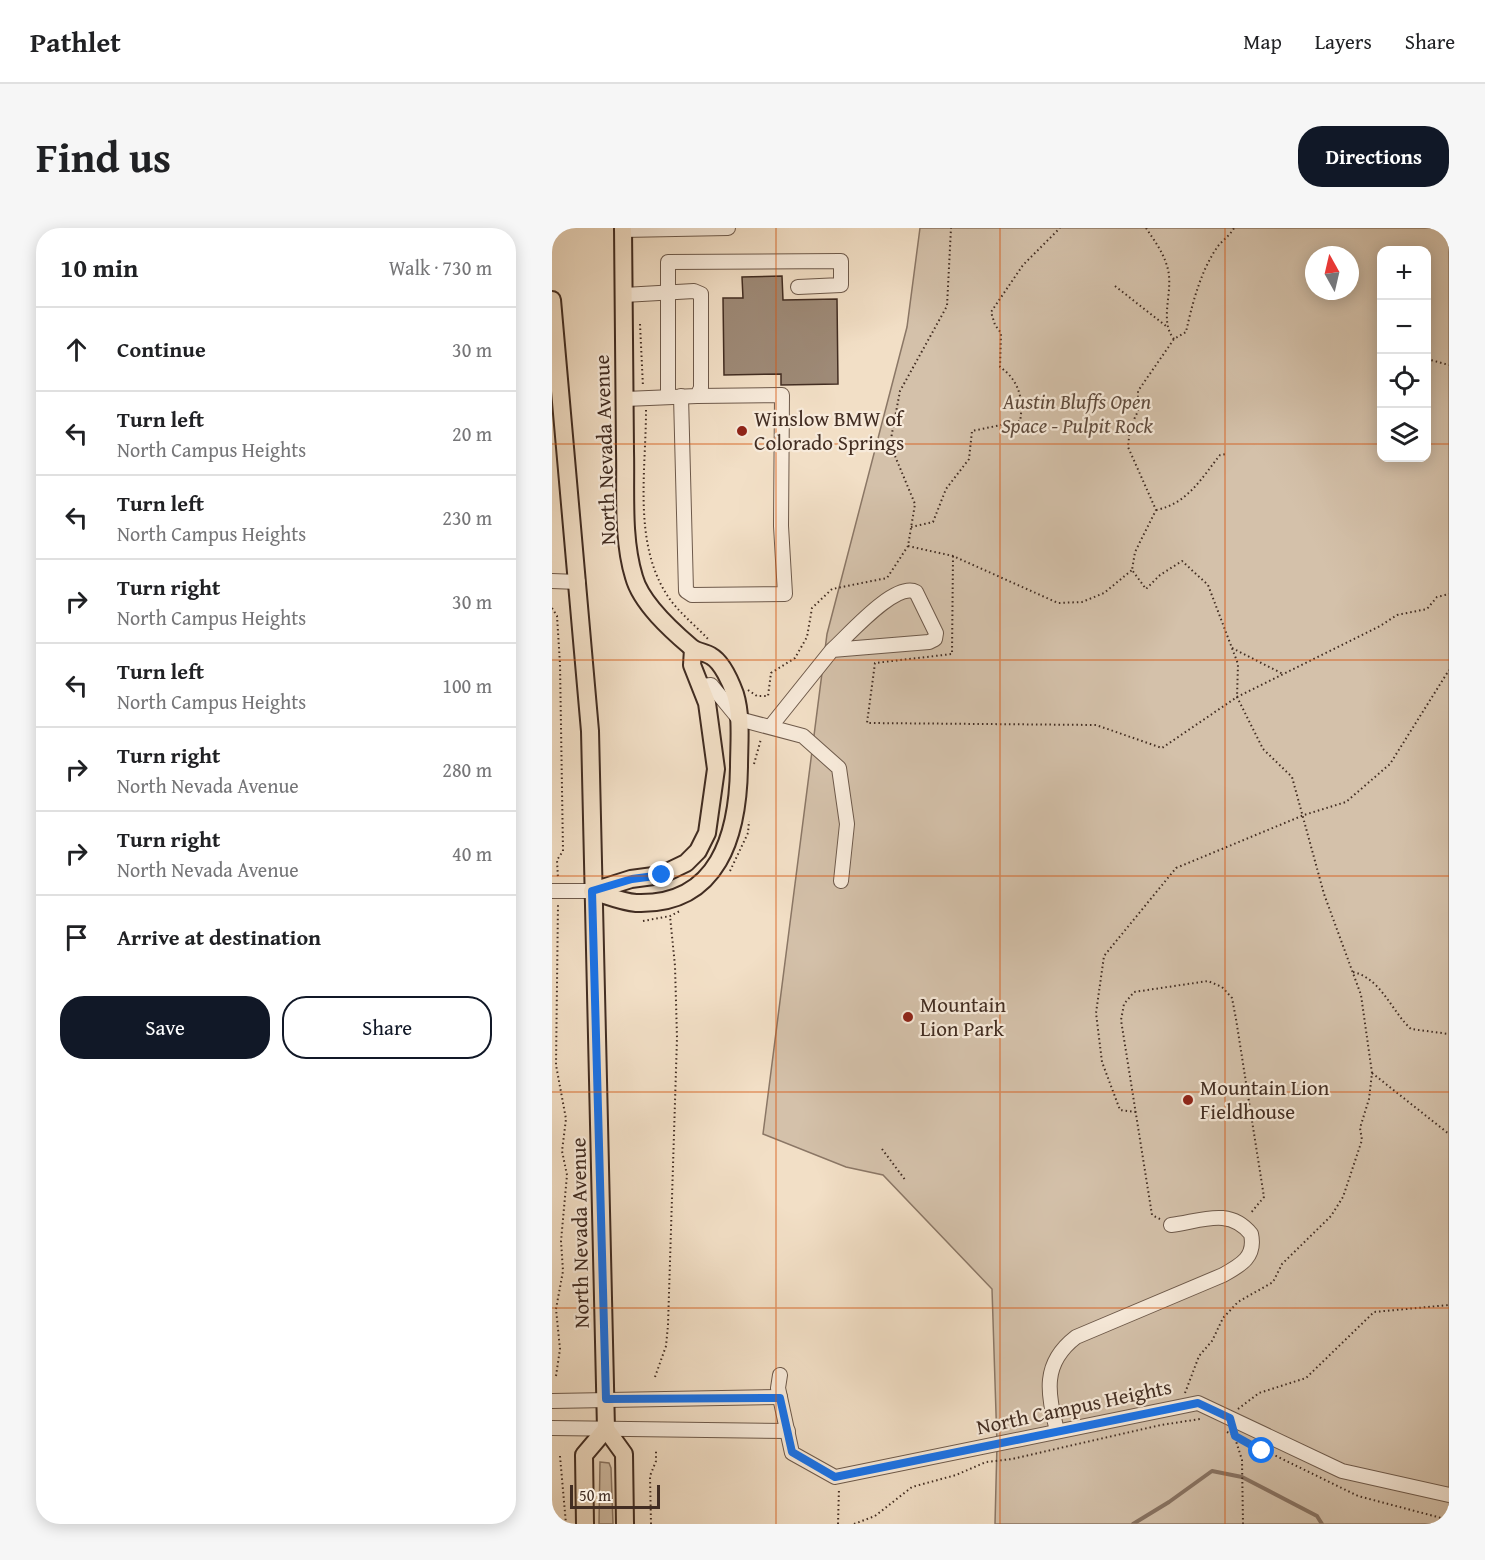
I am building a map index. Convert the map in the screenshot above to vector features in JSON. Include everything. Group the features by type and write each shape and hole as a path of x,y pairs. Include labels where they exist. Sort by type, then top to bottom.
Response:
{"main road":[{"name":"North Nevada Avenue","path":"592,891 634,903 660,901 681,894 700,882 716,866 728,847 735,824 739,788 739,719 735,696 725,674 713,657 693,649 647,602 634,578 626,525 623,229"},
{"name":"North Nevada Avenue","path":"552,300 590,731 606,1429"},
{"path":"592,891 632,879 662,875 686,862 698,851 707,833 716,769 707,703 692,665 693,649"},
{"path":"585,1524 584,1455 606,1429 624,1455 625,1524"}],"street":[{"path":"623,229 728,228"},
{"path":"625,399 644,398 674,397 697,396 782,395 781,526 785,594 692,595 686,591 674,397 668,262 841,261 842,285 798,287"},
{"path":"624,295 694,291 701,294 701,388 697,396"},
{"path":"552,581 578,582"},
{"path":"771,726 832,650 884,602 903,590 909,589 916,592 936,633 929,642 832,650"},
{"path":"702,686 711,685 739,719 803,736 839,768 847,824 841,880"},
{"path":"552,891 592,891"},
{"path":"1057,1431 1049,1384 1058,1353 1076,1337 1223,1275 1246,1261 1253,1243 1251,1234 1239,1221 1229,1217 1170,1225"},
{"name":"North Campus Heights","path":"780,1375 780,1398 792,1452 835,1477 1198,1403 1342,1471 1449,1495"},
{"path":"552,1401 780,1398"},
{"path":"552,1428 788,1431"}],"path":[{"path":"744,688 756,696 768,696 771,673 795,658 807,637 812,608 832,589 887,578 908,546 915,504 890,444 900,391 947,306 951,228"},
{"path":"911,527 933,522 946,489 969,459 972,431 1020,421 1023,407 1020,394 1010,374 1000,367 1001,333 994,325 991,312 1023,265 1060,228"},
{"path":"1146,228 1168,267 1170,298 1166,326"},
{"path":"1156,510 1128,447 1130,428 1138,411 1138,391 1174,339 1186,332 1193,302 1204,274 1217,248 1229,238 1234,228"},
{"path":"1115,286 1166,326 1174,339"},
{"path":"640,324 644,398 644,504 648,549 654,572 668,598 713,644"},
{"path":"1431,360 1449,365"},
{"path":"1156,510 1169,507 1188,496 1220,455 1226,454"},
{"path":"908,546 953,555 1058,603 1082,602 1104,593 1132,570 1135,552 1156,510"},
{"path":"1132,570 1146,589 1160,575 1182,561 1197,572 1208,585 1239,671 1237,697 1263,749 1292,777 1324,894 1361,995 1372,1073 1369,1100 1360,1128 1362,1140 1337,1207 1331,1216 1282,1264 1273,1282 1238,1302 1223,1318 1212,1341 1199,1356 1183,1398"},
{"path":"867,723 1096,725 1162,748 1237,697 1380,626 1397,615 1427,609 1437,597 1449,594"},
{"path":"552,608 557,616 560,664 562,851 557,860 558,869"},
{"path":"1232,648 1284,674"},
{"path":"1136,1112 1120,1110 1102,1062 1096,1013 1104,956 1176,868 1304,815 1346,802 1390,764 1449,670"},
{"path":"655,1377 666,1346 668,1325 676,1092 676,994 670,916"},
{"path":"556,1376 560,1349 556,1309 563,1270 561,1241 567,1175 562,1151 566,1119 556,1065 559,920"},
{"path":"1353,972 1360,974 1384,993 1411,1029 1449,1034"},
{"path":"1170,1225 1152,1215 1121,1020 1124,1004 1134,992 1208,981 1222,987 1232,998 1264,1197 1250,1214 1239,1221"},
{"path":"1372,1073 1449,1134"},
{"path":"882,1149 906,1181"},
{"path":"1243,1524 1242,1460 1230,1418 1259,1393 1306,1378 1374,1312 1449,1305"},
{"path":"854,1524 875,1516 912,1487 956,1475 986,1462 1012,1459 1161,1425 1202,1419"},
{"path":"1218,1428 1358,1496 1449,1520"},
{"path":"651,1524 650,1476 656,1461 656,1449"},
{"path":"560,1456 566,1524"},
{"path":"838,1524 841,1505 839,1484"}],"green space":[{"name":"Austin Bluffs Open Space - Pulpit Rock","path":"920,228 1449,228 1449,1524 995,1524 997,1444 992,1289 883,1175 846,1167 763,1134 827,634 907,327"},
{"path":"600,1462 609,1463 611,1468 613,1524 599,1524"}],"building":[{"path":"782,276 783,300 837,299 838,384 781,385 781,374 724,375 723,298 743,298 742,277"}],"waterway":[{"path":"1133,1524 1212,1471 1242,1477 1317,1516 1322,1524"}],"place":[{"name":"Winslow BMW of Colorado Springs","path":"742,431"},
{"name":"Mountain Lion Park","path":"908,1017"},
{"name":"Mountain Lion Fieldhouse","path":"1188,1100"}],"route":[{"path":"662,875 632,879 592,891 606,1399 780,1398 792,1452 835,1477 1198,1403 1230,1418 1235,1436 1262,1451"}]}
